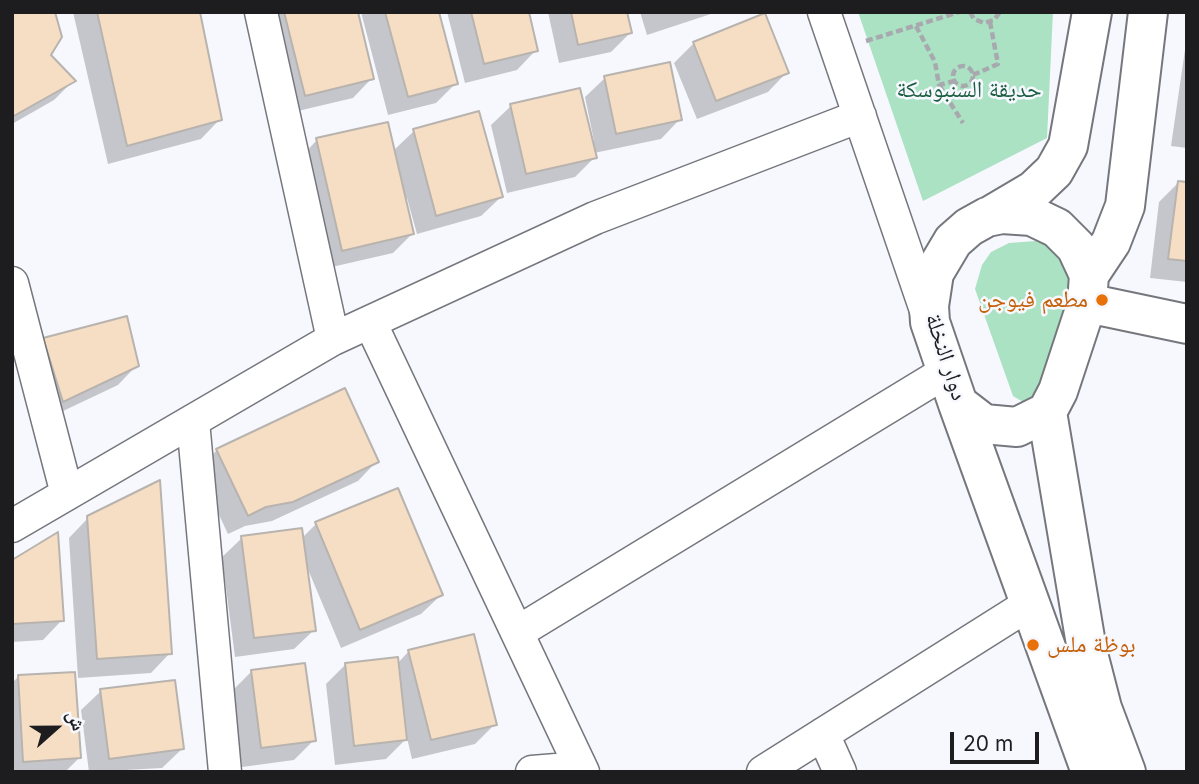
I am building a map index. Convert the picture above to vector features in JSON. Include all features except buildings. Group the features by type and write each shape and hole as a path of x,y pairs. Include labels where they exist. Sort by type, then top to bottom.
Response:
{"street":[{"path":"261,12 333,339"},
{"path":"824,12 930,323"},
{"name":"دوار النخلة","path":"1047,412 1017,427 1001,428 985,424 952,387 930,323 930,289 941,258 953,241 987,217 1034,190 1054,171 1068,146 1092,12"},
{"path":"1126,772 1102,708 1087,650 1047,412 1058,391 1088,289 1125,206 1148,12"},
{"path":"12,526 333,339 595,218 860,116"},
{"path":"987,217 1017,214 1046,221 1076,247 1088,289"},
{"path":"12,283 67,494"},
{"path":"1088,289 1187,324"},
{"path":"370,322 582,770 532,772"},
{"path":"519,632 952,387 1091,772"},
{"path":"193,421 225,772"},
{"path":"763,772 1031,603"},
{"path":"823,734 840,772"}],"path":[{"path":"837,50 959,12"},
{"path":"970,12 979,22 990,22 1000,12"},
{"path":"939,85 954,81 966,86 973,75 998,64 990,22"},
{"path":"916,25 935,62 939,85 963,122"},
{"path":"954,81 952,74 958,66 968,66 973,75"}],"green space":[{"name":"حديقة السنبوسكة","path":"858,12 1053,12 1047,138 923,201"},
{"path":"1036,241 1050,246 1066,258 1075,299 1045,405 1030,406 1013,396 975,289 982,265 991,252 1009,243"}],"place":[{"name":"مطعم فيوجن","path":"1102,300"},
{"name":"بوظة ملس","path":"1033,645"}]}
